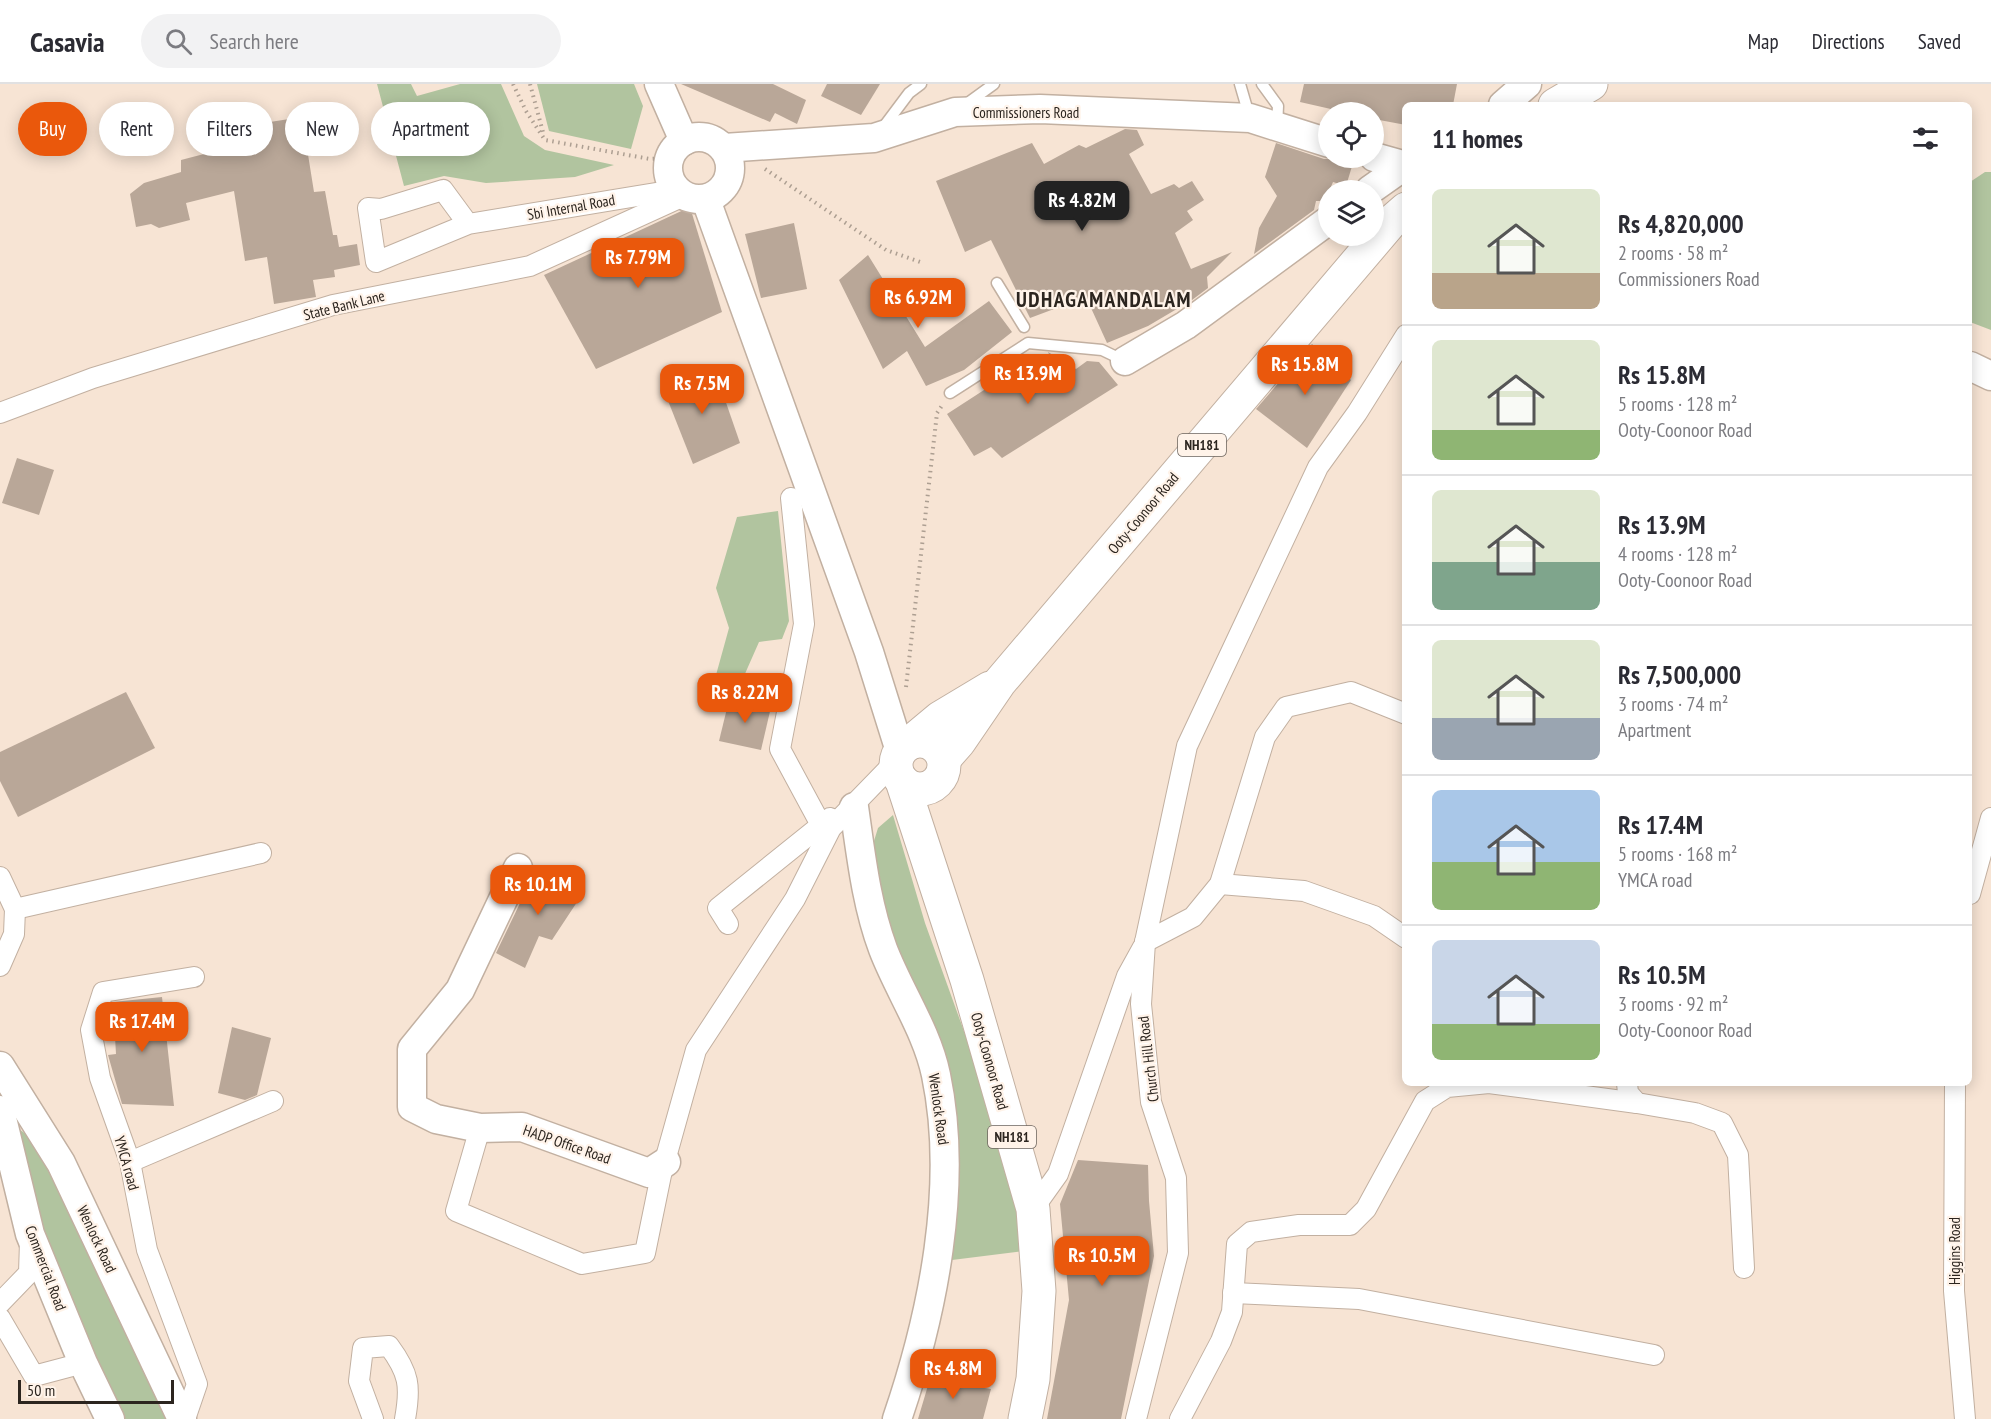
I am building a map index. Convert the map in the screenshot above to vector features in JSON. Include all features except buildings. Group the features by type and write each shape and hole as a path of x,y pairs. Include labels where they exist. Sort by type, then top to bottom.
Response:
{"highway":[{"path":"1560,102 1591,84"},
{"name":"Ooty-Coonoor Road","path":"1025,1419 1033,1379 1039,1291 1033,1209 967,980 928,863 914,763 959,742 1000,682 1391,222 1402,212"}],"street":[{"path":"480,1128 456,1211 582,1264 645,1253 666,1162 696,1050 795,899 831,828 854,807 914,763 689,195 669,178 676,149 659,84"},
{"path":"1506,102 1527,84"},
{"name":"Commissioners Road","path":"727,146 874,138 955,112 1040,110 1250,118 1318,140"},
{"path":"676,149 693,137 711,138 727,146 732,166 727,187 689,195"},
{"path":"1384,160 1402,165"},
{"path":"1384,180 1402,168"},
{"name":"Sbi Internal Road","path":"468,224 443,190 381,209 368,208 376,262 468,224 689,195"},
{"name":"State Bank Lane","path":"0,413 93,378 333,305 530,266 689,195"},
{"path":"1125,361 1186,325 1318,228"},
{"path":"1033,1209 1058,1174 1127,976 1145,942 1187,746 1318,467 1357,413 1402,341"},
{"path":"1972,367 1991,376"},
{"path":"791,498 804,624 785,713 780,749 821,825"},
{"path":"1145,942 1193,917 1220,884 1265,737 1286,707 1351,692 1402,712"},
{"path":"728,924 718,908 830,817 854,807"},
{"name":"Wenlock Road","path":"854,807 866,892 884,949 936,1073 946,1154 930,1298 915,1366 897,1419"},
{"path":"1972,887 1991,818"},
{"path":"15,909 261,853"},
{"name":"HADP Office Road","path":"518,868 460,990 412,1049 412,1107 436,1119 480,1128 522,1127 649,1173 666,1162"},
{"path":"0,877 15,909 14,934 0,966"},
{"path":"1220,884 1304,891 1374,916 1402,935"},
{"name":"Church Hill Road","path":"1136,1419 1178,1253 1176,1178 1151,1102 1141,1004 1145,942"},
{"name":"YMCA road","path":"184,1419 197,1384 147,1250 130,1162 100,1078 91,1030 103,992 194,977"},
{"name":"Wenlock Road","path":"0,1066 61,1163 184,1419"},
{"path":"1180,1419 1221,1341 1232,1312 1237,1244 1251,1232 1299,1225 1350,1225 1366,1209 1425,1101 1447,1087 1458,1086"},
{"path":"1512,1086 1636,1102 1695,1113 1722,1123 1738,1155 1744,1268"},
{"path":"1627,1086 1628,1093 1636,1102"},
{"name":"Higgins Road","path":"1955,1086 1954,1291 1965,1419"},
{"path":"130,1162 273,1101"},
{"name":"Commercial Road","path":"0,1110 30,1234 110,1419"},
{"path":"0,1302 29,1273 30,1234"},
{"path":"1233,1293 1359,1299 1654,1355"},
{"path":"0,1318 34,1376 84,1363"},
{"path":"373,1419 359,1381 363,1348 389,1346 404,1366 409,1397 405,1419"}],"lane":[{"path":"874,138 909,93 921,84"},
{"path":"955,112 994,84"},
{"path":"1240,84 1250,118"},
{"path":"1262,84 1278,106 1277,127"},
{"path":"997,283 1024,327"},
{"path":"950,393 1028,344 1102,350 1125,361"}],"path":[{"path":"513,84 526,111 545,140 650,159 676,149"},
{"path":"530,84 545,140"},
{"path":"727,146 886,250 922,263"},
{"path":"905,697 937,413"}],"green space":[{"path":"377,84 411,84 417,96 460,84 501,84 524,136 545,150 614,165 575,177 486,183 444,176 404,186 396,156 490,156 490,102 382,102"},
{"path":"537,84 634,84 643,106 631,149 549,131"},
{"path":"1985,172 1991,172 1991,330 1972,323 1972,181"},
{"path":"778,511 789,621 782,639 759,642 744,676 716,675 729,628 716,588 737,517"},
{"path":"893,815 925,923 974,1059 1031,1250 952,1260 954,1174 870,854 878,828"},
{"path":"2,1116 44,1148 182,1419 110,1419"}],"district":[{"name":"UDHAGAMANDALAM","path":"1104,299"}]}
